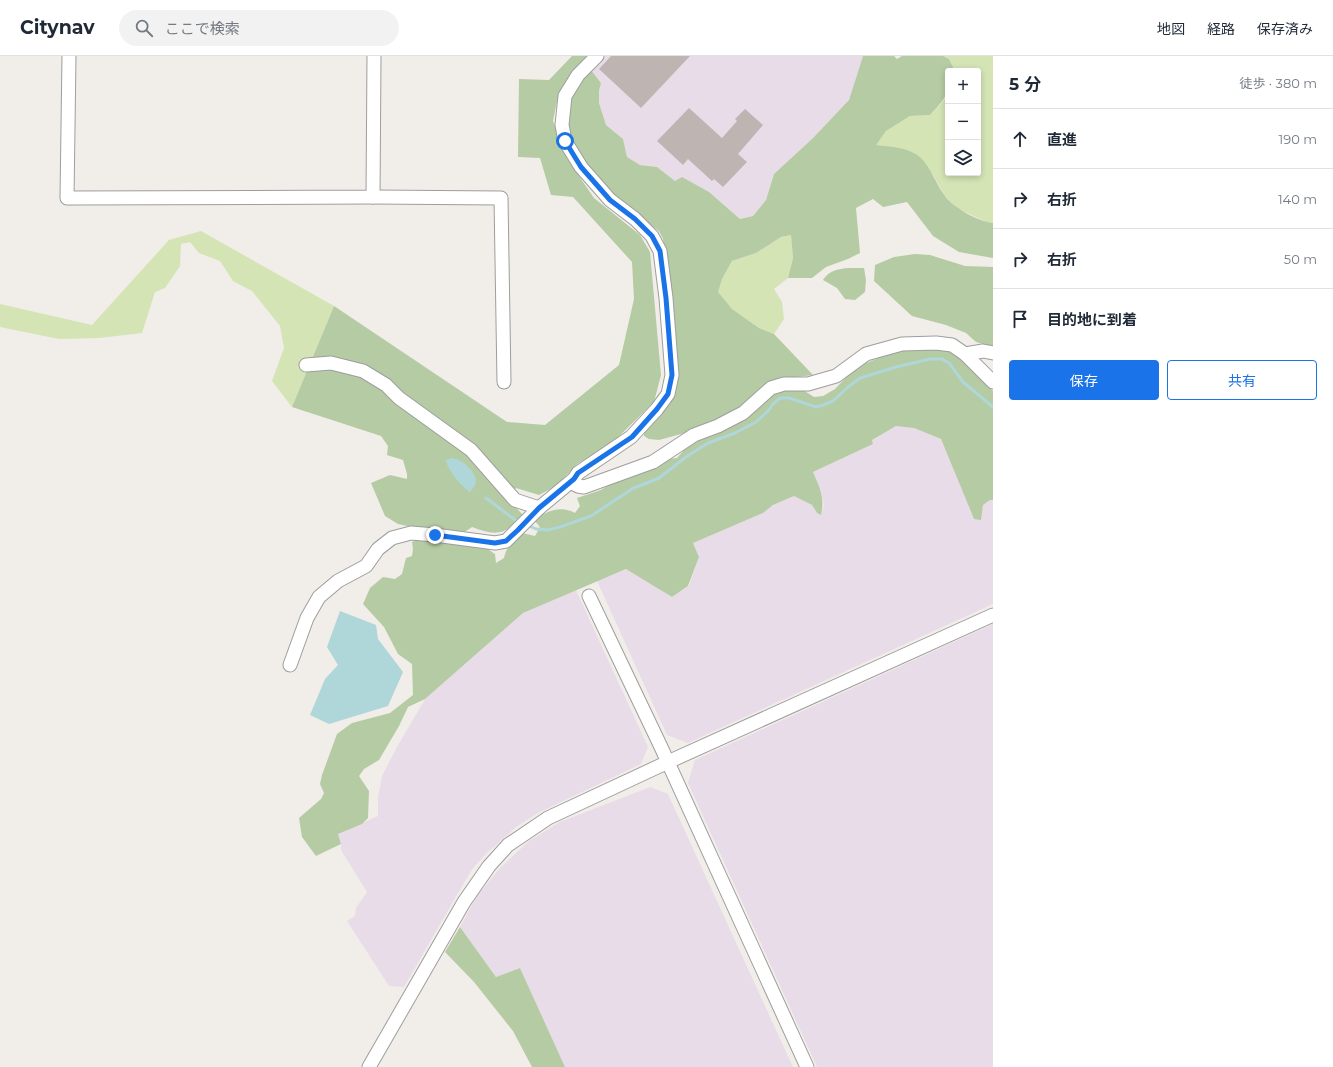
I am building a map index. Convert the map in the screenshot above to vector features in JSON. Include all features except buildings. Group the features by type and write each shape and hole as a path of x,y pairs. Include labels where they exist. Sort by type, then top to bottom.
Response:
{"street":[{"path":"69,56 67,198 501,198 504,382"},
{"path":"373,197 374,56"},
{"path":"290,665 307,618 319,597 338,581 366,566 378,549 392,538 411,533 495,543 506,541 539,508 574,479 578,473 632,437 668,394 672,375 666,298 660,251 652,236 635,219 610,200 581,167 565,141 562,125 565,96 578,76 597,56"},
{"path":"574,479 574,484 584,487 653,462 694,435 718,426 743,413 771,388 784,384 808,384 836,376 866,354 902,344 936,342 952,345 965,354 993,382"},
{"path":"965,354 983,351 993,353"},
{"path":"306,365 331,363 363,371 386,385 399,398 471,450 515,500 539,508"},
{"path":"589,596 668,762 807,1067"},
{"path":"369,1067 464,902 489,866 508,845 548,818 993,615"}],"shaded area":[{"path":"605,56 863,56 849,100 813,138 774,174 766,200 753,216 740,219 709,192 675,181 657,167 640,165 627,157 623,139 606,125 599,103 601,83 591,70"},
{"path":"896,426 914,428 941,439 974,519 983,505 990,500 993,500 993,604 688,743 667,735 597,581 627,569 672,597 689,586 699,557 693,543 763,513 773,505 794,496 812,505 817,513 821,515 824,505 821,492 813,472 873,444 872,440"},
{"path":"576,590 648,747 641,764 538,813 516,827 473,868 404,987 389,986 347,921 355,916 356,908 367,892 341,850 338,834 378,816 378,797 382,776 425,699 523,613"},
{"path":"993,624 993,1067 817,1067 688,783 695,760"},
{"path":"650,787 668,794 793,1067 565,1067 520,968 496,977 460,927 477,896 500,868 529,841 560,822"}],"green space":[{"path":"572,56 588,56 576,68 557,101 553,121 568,160 594,198 640,235 650,252 661,375 654,402 611,444 577,464 556,486 539,495 516,488 507,498 523,515 511,527 505,530 494,533 472,527 463,533 430,531 398,524 385,516 371,483 390,475 407,479 403,460 387,455 388,446 381,436 292,407 334,306 507,422 545,425 619,365 634,299 632,262 573,197 551,195 540,158 518,157 519,79 549,80"},
{"path":"863,56 894,56 897,59 902,56 943,56 949,59 954,68 945,68 944,99 930,115 910,116 886,131 876,145 910,151 920,157 949,201 967,214 993,223 993,258 959,252 933,236 907,202 883,207 873,199 856,208 860,253 826,267 812,278 788,278 793,258 791,235 781,237 756,253 732,261 722,279 718,292 732,309 759,328 774,334 813,375 781,379 740,410 692,431 659,440 649,439 644,436 644,430 674,395 678,382 678,359 663,239 659,231 621,204 575,150 568,131 571,94 578,83 591,70 601,83 599,103 606,125 623,139 627,157 640,165 657,167 675,181 682,177 709,192 740,219 753,216 766,200 774,174 813,138 849,100"},
{"path":"943,56 993,56 993,223 987,222 958,209 945,196 933,175 875,145 886,131 910,116 930,115 945,99 945,176 981,176 981,68 954,68 949,59"},
{"path":"201,231 334,306 292,407 272,381 284,348 280,326 252,291 233,281 220,261 199,253 190,242 181,244 180,266 165,288 155,292 142,333 99,338 59,339 0,327 0,304 92,325 169,240"},
{"path":"791,235 793,258 788,278 774,289 782,302 784,319 774,334 759,328 732,309 717,292 732,261 756,253 781,237"},
{"path":"915,254 930,255 965,266 993,267 993,347 976,342 966,333 946,325 912,316 874,281 875,265 894,257"},
{"path":"847,268 864,268 866,280 865,292 855,300 845,299 837,288 823,280 826,275 836,270"},
{"path":"942,347 957,354 993,391 993,500 990,500 983,505 981,520 974,519 941,439 914,428 896,426 872,440 873,444 813,472 820,488 822,498 821,515 817,513 812,505 794,496 773,505 763,513 693,543 699,557 688,586 672,597 626,569 523,613 425,699 408,707 399,726 379,760 364,769 359,776 369,791 368,818 362,824 338,834 341,844 316,856 302,837 299,818 321,799 324,793 320,784 337,734 352,723 390,713 413,695 412,664 398,654 384,627 363,604 370,588 383,577 395,579 402,574 406,558 412,556 412,542 418,539 474,544 486,548 495,554 496,563 504,558 508,547 522,533 535,536 540,527 534,520 549,512 559,509 565,509 575,513 580,506 577,498 601,490 616,480 668,459 677,458 686,448 750,415 775,392 788,389 803,390 814,397 823,396 835,389 856,367 904,348"},
{"path":"460,927 496,977 520,968 565,1067 532,1067 513,1031 474,982 445,952"}],"water":[{"path":"451,458 463,462 473,472 476,482 470,492 459,482 449,469 446,460"},
{"path":"340,611 376,625 378,639 403,672 388,706 329,724 310,715 325,679 338,665 327,647"}],"waterway":[{"path":"527,525 536,529 548,530 591,516 632,489 659,478 686,457 708,443 735,433 756,422 780,398 789,398 816,407 833,401 860,378 896,367 930,359 942,359 949,363 963,382 993,407"},
{"path":"486,498 515,520 520,522"}],"route":[{"path":"435,535 495,543 506,541 539,508 574,479 578,473 632,437 668,394 672,375 666,298 660,251 652,236 635,219 610,200 581,167 565,141"}]}
